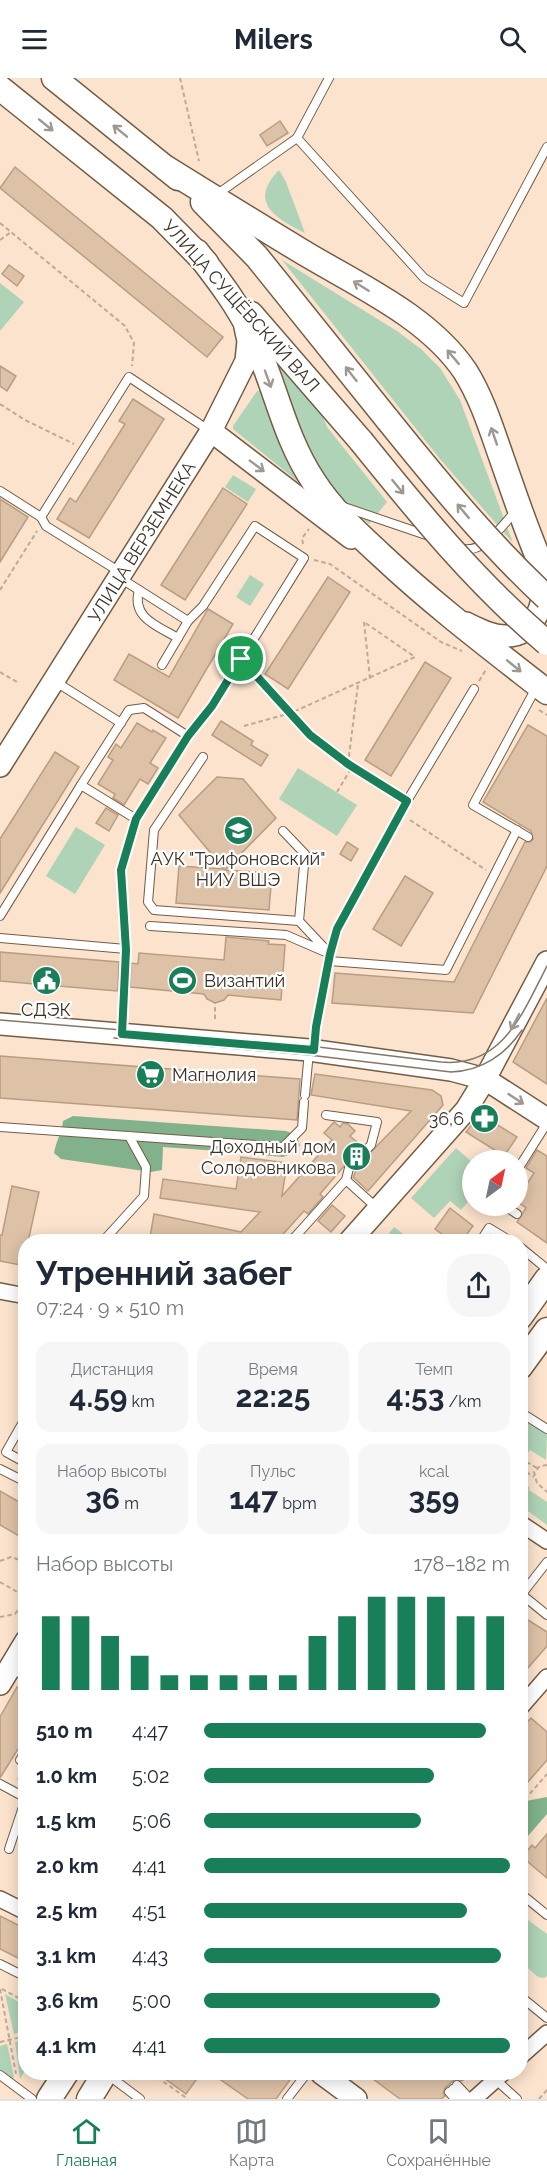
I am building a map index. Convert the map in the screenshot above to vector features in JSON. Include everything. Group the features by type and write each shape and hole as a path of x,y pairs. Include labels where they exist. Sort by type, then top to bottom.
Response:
{"main road":[{"name":"УЛИЦА СУЩЁВСКИЙ ВАЛ","path":"54,78 166,168 228,226 257,257 472,523 547,598"},
{"name":"УЛИЦА СУЩЁВСКИЙ ВАЛ","path":"0,88 162,218 197,252 462,561 532,638"},
{"path":"166,168 359,284 410,317 438,339 465,371 484,406 519,508 545,574"},
{"path":"197,252 236,307 257,347 293,446 315,484 328,501 364,540 415,587 542,689"},
{"path":"528,1306 547,1279"},
{"path":"528,1356 547,1330"},
{"path":"50,2099 62,2080"},
{"path":"89,2099 101,2080"}],"street":[{"name":"УЛИЦА ВЕРЗЕМНЕКА","path":"0,766 210,431 246,362 248,341 236,307"},
{"path":"210,431 415,587"},
{"path":"452,616 496,635 532,638 533,622 544,593 545,574"},
{"path":"356,1234 466,1110 547,962"},
{"path":"0,1024 312,1050 452,1070 485,1079 547,1121"},
{"path":"0,1291 18,1294"},
{"path":"528,1528 547,1541"},
{"path":"12,1676 18,1661"},
{"path":"528,1699 547,1677"},
{"path":"0,1899 18,1904"},
{"path":"528,2050 547,2033"},
{"path":"330,2080 356,2099"},
{"path":"472,2099 494,2080"}],"lane":[{"path":"214,197 297,138 329,78"},
{"path":"297,138 424,278 464,303 547,147"},
{"path":"42,519 129,377 210,431"},
{"path":"0,491 42,519 46,526 188,621"},
{"path":"328,501 464,549 475,549 483,545 519,508"},
{"path":"122,1034 126,950 121,870 136,819 188,736 212,706 304,558 255,526 203,606 188,621 162,665"},
{"path":"139,590 136,600 144,618 178,638"},
{"path":"54,680 121,723"},
{"path":"0,1126 283,1147 302,1128 316,1027 329,957 337,929 400,813 474,689"},
{"path":"528,837 473,805 542,689"},
{"path":"0,916 129,710 144,708 188,736"},
{"path":"203,757 154,830 148,902 154,910 298,921 329,957"},
{"path":"81,785 136,819"},
{"path":"150,926 286,935 329,957 446,970 517,830"},
{"path":"283,831 305,854 298,921"},
{"path":"0,938 126,950"},
{"path":"326,1115 377,1122 371,1145 366,1150"},
{"path":"528,1152 547,1121"},
{"path":"110,1234 144,1196 146,1167 129,1136"},
{"path":"301,1234 346,1180 349,1168 354,1163"},
{"path":"346,1180 379,1209"},
{"path":"485,1234 489,1228 499,1234"},
{"path":"528,1254 547,1269"},
{"path":"528,1417 547,1429"},
{"path":"18,1431 6,1452 18,1459"},
{"path":"0,1469 18,1478"},
{"path":"528,1585 547,1562"},
{"path":"528,1600 547,1615"},
{"path":"0,1784 18,1794"},
{"path":"9,1849 18,1822"},
{"path":"528,1900 547,1915"},
{"path":"0,1964 18,1973"},
{"path":"528,2003 547,2018"},
{"path":"0,2075 32,2099"},
{"path":"114,2080 140,2099"},
{"path":"287,2099 302,2080"},
{"path":"502,2080 517,2099"},
{"path":"453,2089 472,2099"},
{"path":"453,2089 455,2099"},
{"path":"453,2089 462,2099"}],"path":[{"path":"180,78 199,162"},
{"path":"0,223 126,326 134,343 129,377"},
{"path":"0,240 10,232"},
{"path":"0,404 25,420 84,449"},
{"path":"0,590 42,519"},
{"path":"313,524 302,538 304,558 330,564 441,642 462,651"},
{"path":"244,726 290,713 370,679 415,657 364,622 370,679"},
{"path":"241,659 310,735 352,767 407,801"},
{"path":"474,689 489,665"},
{"path":"0,672 16,682"},
{"path":"348,764 358,684"},
{"path":"337,792 352,767"},
{"path":"400,813 494,875"},
{"path":"215,1003 215,1019"},
{"path":"528,1463 537,1468"},
{"path":"534,1477 537,1468 547,1465"},
{"path":"528,1473 547,1492"},
{"path":"0,1561 11,1557 18,1559"},
{"path":"0,1582 18,1593"},
{"path":"0,1617 9,1617 18,1610"},
{"path":"528,1796 547,1774"},
{"path":"12,1791 18,1781"},
{"path":"0,1989 18,1998"},
{"path":"0,1989 17,2078 12,2086"},
{"path":"0,2020 7,2019"},
{"path":"0,2042 18,2038"},
{"path":"161,2080 188,2099"},
{"path":"539,2099 547,2090"}],"green space":[{"path":"279,170 286,182 305,233 276,216 266,201 266,192 270,182"},
{"path":"282,260 397,331 421,349 440,368 460,400 513,543 440,459"},
{"path":"0,283 24,302 0,331"},
{"path":"275,359 322,414 327,427 387,502 369,524 347,505 326,480 291,410"},
{"path":"257,391 260,391 274,425 306,488 233,429"},
{"path":"233,475 256,489 248,502 225,487"},
{"path":"250,575 264,584 250,606 236,597"},
{"path":"298,768 357,805 337,836 279,799"},
{"path":"76,827 105,845 75,894 46,876"},
{"path":"73,1116 286,1131 296,1135 300,1145 293,1153 283,1157 163,1147 162,1170 151,1172 61,1159 54,1153 55,1149 63,1121"},
{"path":"456,1148 462,1153 461,1210 450,1201 434,1218 411,1198"},
{"path":"394,1227 403,1234 388,1234"},
{"path":"528,1421 547,1433 546,1460 530,1450 528,1452"},
{"path":"528,1486 529,1490 547,1502 547,1525 528,1511"},
{"path":"547,1797 547,1814 528,1836 528,1801"},
{"path":"528,1920 547,1934 547,1976 538,1977 528,1968"},
{"path":"5,1994 18,2002 18,2033 14,2034"},
{"path":"18,2041 18,2064 15,2042"},
{"path":"7,2044 14,2077 11,2081 0,2072 0,2046"}],"building":[{"path":"280,121 288,133 267,146 260,135"},
{"path":"15,167 223,337 207,357 0,188"},
{"path":"9,265 24,276 17,286 2,274"},
{"path":"0,366 16,376 7,391 0,386"},
{"path":"133,399 164,419 89,538 57,519 70,498 76,502 125,424 119,421"},
{"path":"223,488 247,504 185,600 161,585"},
{"path":"0,499 28,517 0,562"},
{"path":"328,577 350,592 288,689 265,674"},
{"path":"208,609 233,624 178,718 114,680 129,654 169,677"},
{"path":"425,662 451,678 391,776 365,760"},
{"path":"221,721 253,741 251,745 268,755 261,766 212,735"},
{"path":"137,723 166,738 150,763 158,768 148,784 140,779 124,805 113,798 115,794 98,784 113,760 108,757 116,744 121,748"},
{"path":"528,725 547,736 547,866 473,1013 332,1003 335,973 454,982 525,842 533,839 531,831 483,802"},
{"path":"55,752 79,767 0,893 0,839"},
{"path":"217,777 243,779 276,818 225,870 272,873 269,910 176,903 179,866 224,869 179,815"},
{"path":"106,808 118,815 109,831 96,823"},
{"path":"347,842 358,849 351,861 340,854"},
{"path":"405,876 433,893 401,946 373,929"},
{"path":"226,937 269,941 268,944 285,945 281,1000 228,995 224,1000 215,1003 207,999 204,994 130,987 131,963 138,964 139,953 224,960"},
{"path":"0,952 119,962 117,991 0,981"},
{"path":"547,998 547,1084 513,1062"},
{"path":"0,1056 300,1079 297,1120 0,1098"},
{"name":"Доходный дом Солодовникова","path":"315,1074 432,1090 441,1096 443,1105 368,1191 353,1177 360,1162 356,1157 352,1157 320,1194 323,1197 308,1214 304,1211 283,1234 151,1234 154,1214 241,1232 260,1212 160,1198 163,1179 236,1189 241,1157 287,1163 282,1196 332,1140 324,1133 334,1122 340,1127 343,1123 348,1124 355,1131 350,1136 362,1146 361,1154 367,1156 411,1111 311,1095"},
{"path":"480,1114 517,1137 508,1150 494,1150 466,1132"},
{"path":"537,1150 547,1156 547,1243 517,1222 521,1216 528,1216 528,1182 534,1173 528,1169 528,1165"},
{"path":"12,1186 39,1192 30,1234 18,1234 18,1264 0,1261 0,1235 2,1235"},
{"path":"332,1205 345,1216 331,1232 318,1221"},
{"path":"450,1208 473,1226 467,1234 442,1234 435,1229"},
{"path":"0,1491 18,1501 18,1535 0,1525"},
{"path":"528,1620 547,1632 547,1646 528,1668"},
{"path":"18,1688 18,1749 0,1778 0,1717"},
{"path":"531,1718 547,1732 547,1760 528,1782 528,1721"},
{"path":"547,1834 547,1878 528,1862 528,1850 532,1845 535,1848"},
{"path":"0,1916 18,1925 18,1958 0,1949"},
{"path":"167,2080 196,2080 186,2094"},
{"path":"221,2080 290,2080 276,2099 248,2099"},
{"path":"374,2080 454,2080 445,2088 443,2093 445,2096 441,2099 400,2099"}],"tram line":[{"path":"0,1020 294,1044 441,1062 462,1061 480,1056 508,1034 547,966"},
{"path":"114,1038 309,1055 451,1072 473,1068 492,1060 509,1047 522,1030"}],"place":[{"name":"АУК \"Трифоновский\" НИУ ВШЭ","path":"238,830"},
{"name":"СДЭК","path":"46,981"},
{"name":"Византий","path":"183,981"},
{"name":"Магнолия","path":"151,1075"},
{"name":"36,6","path":"485,1119"},
{"name":"Доходный дом Солодовникова","path":"357,1157"}],"route":[{"path":"241,659 310,735 348,764 407,801 337,929 316,1027 314,1050 122,1034 126,950 121,870 136,819 188,736 212,706 241,659"}]}
